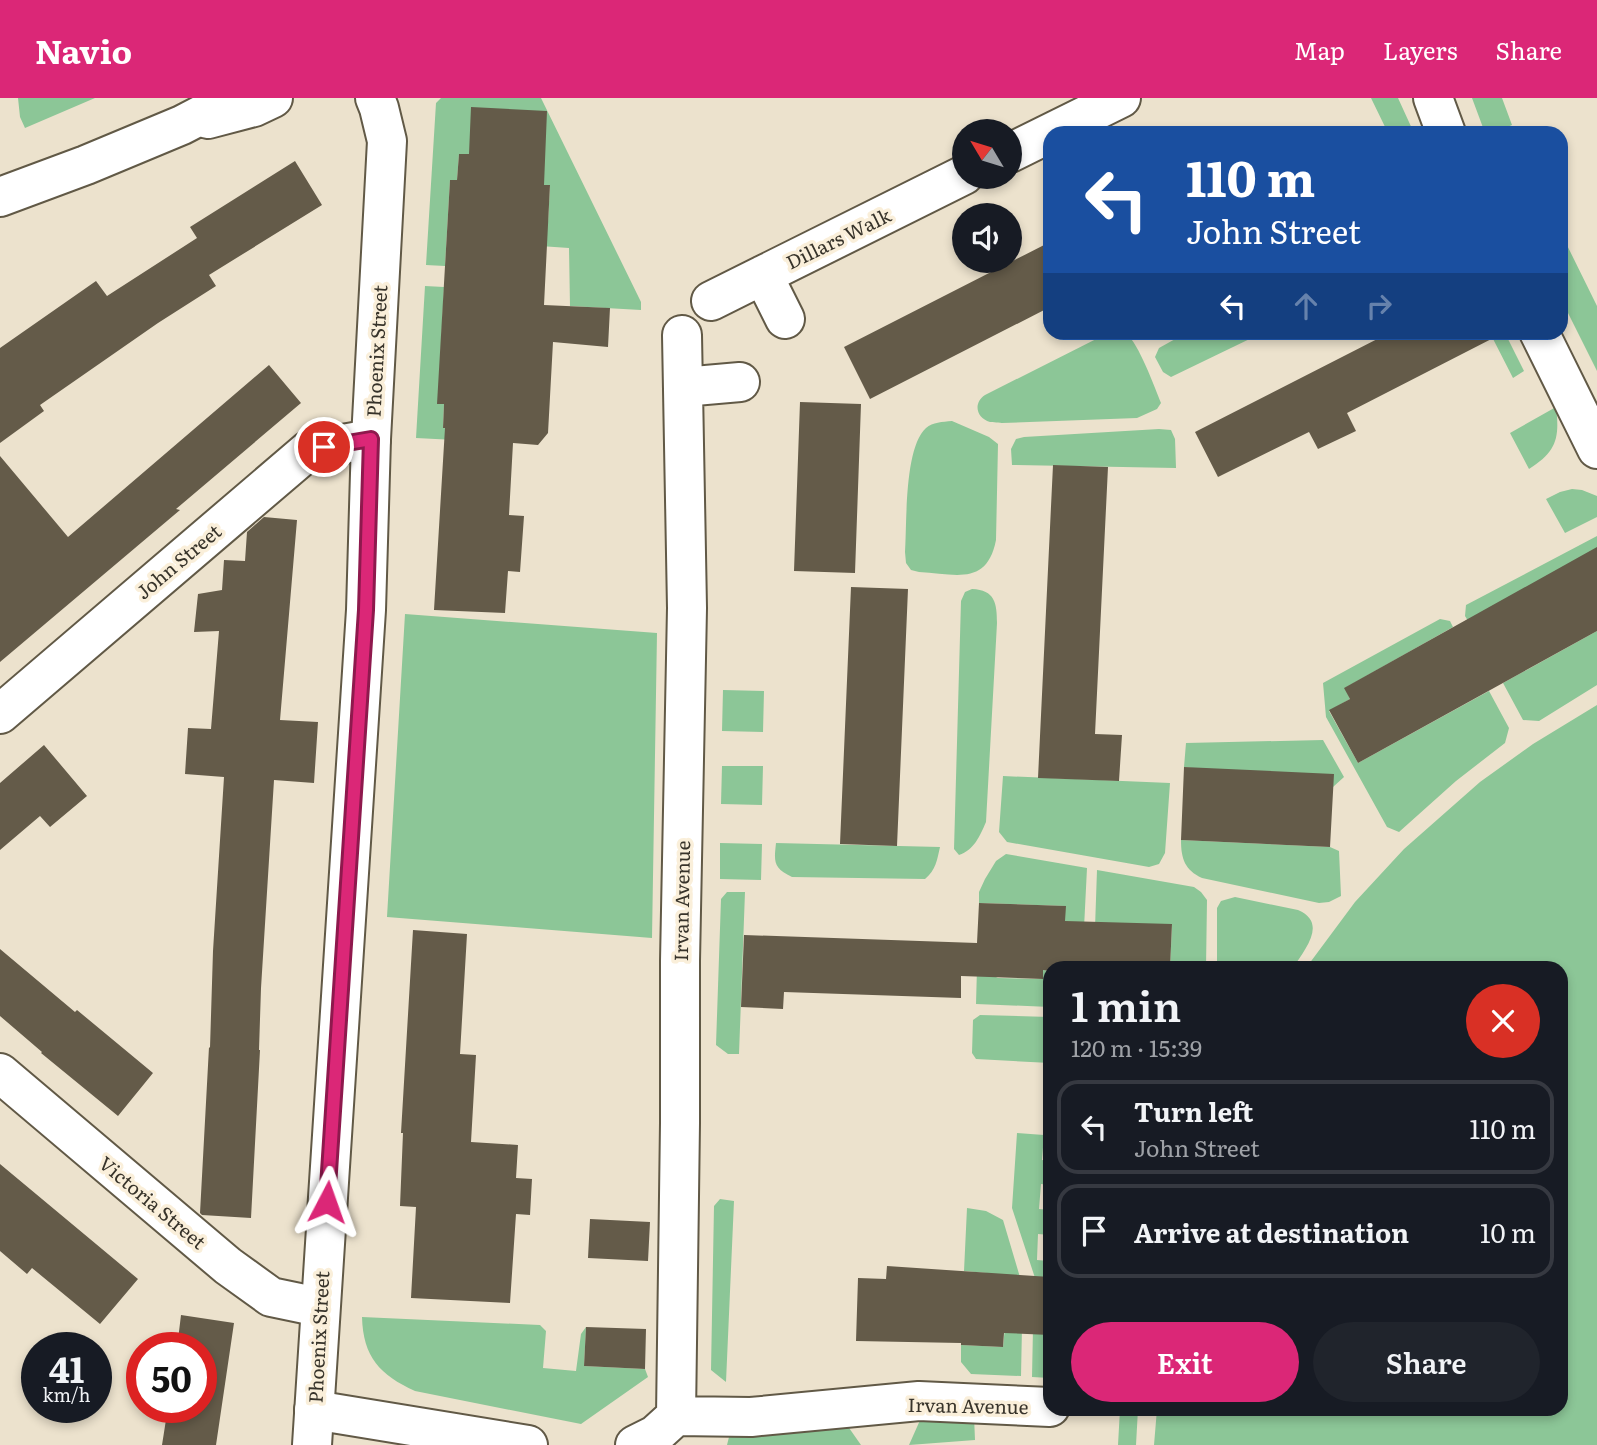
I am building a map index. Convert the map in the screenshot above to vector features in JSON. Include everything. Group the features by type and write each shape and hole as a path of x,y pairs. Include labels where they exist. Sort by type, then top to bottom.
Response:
{"street":[{"path":"0,197 86,165 193,112 234,98"},
{"path":"193,112 254,107 273,98"},
{"name":"Phoenix Street","path":"313,1427 366,610 371,439 387,141 374,98"},
{"path":"1064,126 1121,98"},
{"path":"1433,98 1443,126"},
{"path":"1022,147 1043,137"},
{"path":"0,174 86,165"},
{"name":"Dillars Walk","path":"711,301 952,182"},
{"path":"763,275 785,319"},
{"name":"Irvan Avenue","path":"682,335 687,608 680,961 676,1416 751,1417 919,1401 1043,1407"},
{"path":"1543,340 1597,449"},
{"path":"682,387 740,382"},
{"name":"John Street","path":"0,714 309,450 371,439"},
{"name":"Victoria Street","path":"0,1073 228,1266 271,1297 320,1307"},
{"path":"635,1445 655,1434 676,1416"},
{"path":"313,1427 528,1445"}],"green space":[{"path":"18,98 95,98 25,128 20,117"},
{"path":"441,98 541,98 641,302 641,310 570,306 569,248 540,246 548,222 550,186 469,154 459,154 457,180 450,180 445,266 426,265 436,103"},
{"path":"1371,98 1398,98 1411,126 1385,126"},
{"path":"1472,98 1502,98 1512,125 1482,126"},
{"path":"1568,247 1597,306 1597,371 1568,313"},
{"path":"425,286 444,287 438,404 444,404 443,428 456,429 455,440 416,438"},
{"path":"1094,340 1132,340 1161,403 1157,409 1137,418 1002,423 990,422 979,414 979,402 985,395"},
{"path":"1173,340 1248,340 1171,377 1163,372 1155,357 1159,348"},
{"path":"1494,340 1508,340 1524,371 1513,378"},
{"path":"1556,407 1557,428 1554,444 1545,457 1529,469 1510,433"},
{"path":"952,421 989,437 998,444 996,540 992,555 977,571 957,575 919,572 911,570 906,563 905,552 910,468 919,438 926,428 935,423"},
{"path":"1171,430 1175,439 1176,468 1012,465 1011,449 1016,439 1024,437"},
{"path":"1572,489 1597,496 1597,517 1565,533 1546,499"},
{"path":"1597,536 1597,548 1474,631 1465,616 1466,605"},
{"path":"972,589 986,592 993,599 997,623 986,822 973,846 959,855 954,849 961,601 965,592"},
{"path":"405,614 657,633 652,938 387,917"},
{"path":"1440,619 1450,621 1453,627 1345,688 1350,699 1329,711 1358,763 1489,691 1509,728 1505,743 1456,781 1399,832 1387,827 1326,717 1323,683"},
{"path":"1597,631 1597,685 1539,721 1523,720 1503,683"},
{"path":"723,690 764,691 763,732 722,731"},
{"path":"1597,705 1597,1445 1154,1445 1156,1416 1568,1416 1568,961 1311,961 1355,902 1404,849 1480,782 1533,744"},
{"path":"1323,740 1344,777 1333,787 1184,767 1186,743"},
{"path":"722,766 763,766 762,805 721,804"},
{"path":"1003,776 1170,783 1165,853 1159,864 1149,867 1007,842 999,832"},
{"path":"1181,840 1330,847 1339,851 1341,896 1319,903 1202,878 1185,863"},
{"path":"720,843 762,844 761,880 720,879"},
{"path":"776,843 940,847 934,868 925,879 792,877 781,871 776,864"},
{"path":"1006,854 1087,868 1084,928 1065,927 1065,906 979,903 979,892 985,879 996,861"},
{"path":"1097,870 1194,887 1207,900 1206,961 1170,961 1172,925 1095,928"},
{"path":"727,892 745,892 739,1054 728,1054 716,1045 721,899"},
{"path":"1235,897 1298,910 1312,922 1313,929 1308,945 1298,961 1217,961 1217,908 1221,901"},
{"path":"977,968 998,978 1042,979 1043,970 1043,1007 976,1004"},
{"path":"980,1015 1043,1017 1043,1063 976,1059 972,1053 973,1020"},
{"path":"1017,1133 1043,1135 1043,1184 1039,1209 1043,1209 1043,1234 1038,1234 1037,1260 1043,1260 1043,1285 1037,1284 1012,1208"},
{"path":"720,1199 734,1201 726,1382 711,1370 714,1206"},
{"path":"967,1208 986,1211 1003,1220 1022,1284 987,1282 987,1273 964,1271"},
{"path":"362,1317 540,1325 546,1331 543,1368 576,1371 581,1334 586,1327 584,1366 645,1369 648,1377 581,1424 415,1391 392,1378 376,1363 366,1343"},
{"path":"1005,1327 1022,1327 1021,1376 971,1374 961,1362 961,1345 1003,1347"},
{"path":"1033,1328 1043,1334 1043,1378 1032,1377"},
{"path":"974,1416 975,1440 909,1445 921,1418"},
{"path":"1120,1416 1138,1416 1136,1445 1118,1445"},
{"path":"847,1425 861,1445 727,1445 729,1437"}],"building":[{"path":"471,107 547,111 544,185 550,185 544,305 610,308 608,347 553,342 548,433 538,445 513,443 509,515 524,516 520,572 508,571 505,613 434,610 445,428 444,404 437,404 450,180 457,180 459,154 469,154"},
{"path":"295,161 322,205 209,275 216,286 40,405 44,411 0,443 0,348 96,281 107,296 197,238 190,227"},
{"path":"1043,246 1043,311 870,399 844,347 989,273 1022,273 1022,256"},
{"path":"1375,340 1489,340 1347,413 1356,431 1318,449 1309,432 1218,477 1195,432"},
{"path":"269,365 301,403 176,509 180,510 0,662 0,456 68,537"},
{"path":"800,402 861,404 855,573 794,571"},
{"path":"1053,465 1108,467 1095,734 1122,735 1119,781 1038,778"},
{"path":"264,517 297,520 280,720 318,722 314,783 274,780 251,1218 200,1213 224,777 185,774 188,728 211,729 219,631 194,632 198,594 222,590 224,560 245,561 247,532"},
{"path":"1597,547 1597,631 1358,763 1329,710 1350,699 1344,688"},
{"path":"851,587 908,589 897,846 840,844"},
{"path":"44,745 87,796 50,827 40,816 0,850 0,783"},
{"path":"1184,767 1334,774 1330,847 1181,840"},
{"path":"979,903 1066,906 1065,921 1172,924 1170,961 1043,961 1043,979 961,976 961,998 784,992 783,1009 741,1007 744,935 977,943"},
{"path":"413,930 467,934 460,1054 476,1055 471,1142 518,1145 516,1178 532,1179 530,1215 516,1214 510,1303 411,1298 416,1207 400,1206 401,1133"},
{"path":"0,949 153,1073 118,1116 0,1016"},
{"path":"0,1164 138,1279 100,1324 32,1268 27,1274 0,1251"},
{"path":"590,1219 650,1222 648,1261 588,1258"},
{"path":"887,1266 1043,1277 1043,1335 1004,1333 1003,1347 961,1343 856,1341 858,1278 886,1279"},
{"path":"181,1315 234,1323 216,1445 162,1445 165,1423 217,1423 217,1332 179,1332"},
{"path":"586,1327 646,1329 645,1369 584,1366"}],"route":[{"path":"324,447 371,439 366,610 327,1202"}]}
